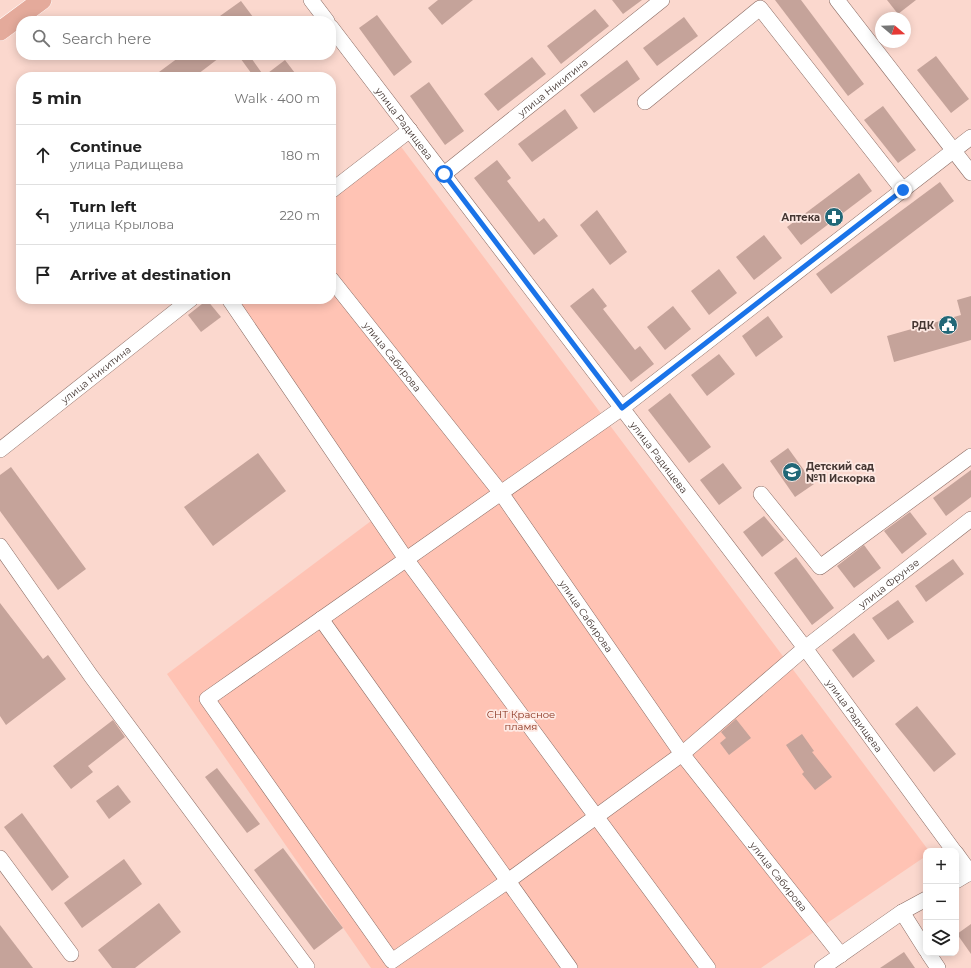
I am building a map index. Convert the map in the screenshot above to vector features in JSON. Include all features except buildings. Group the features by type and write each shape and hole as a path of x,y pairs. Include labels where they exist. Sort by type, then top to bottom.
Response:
{"main road":[{"path":"20,16 42,0"},
{"path":"0,31 16,19"}],"street":[{"path":"311,0 323,16"},
{"name":"улица Никитина","path":"444,174 662,0"},
{"path":"837,0 971,173"},
{"path":"645,102 766,4 903,190"},
{"name":"улица Радищева","path":"336,34 805,648 952,848"},
{"path":"336,187 410,130"},
{"path":"570,968 321,619 622,408 971,137"},
{"name":"улица Сабирова","path":"336,284 502,493 682,754 842,955"},
{"name":"улица Никитина","path":"0,450 184,304"},
{"path":"232,304 406,559 708,968"},
{"path":"761,494 820,567 971,456"},
{"name":"улица Фрунзе","path":"321,619 207,699 392,961 508,881 682,754 805,648 971,519"},
{"path":"0,546 91,676 307,966"},
{"name":"улица Радищева","path":"959,857 971,873"},
{"path":"0,858 71,954"},
{"path":"959,879 971,873"},
{"path":"822,968 902,912 923,900"},
{"path":"902,912 923,945"},
{"path":"930,956 938,968"}],"green space":[{"name":"СНТ Красное пламя","path":"393,136 927,848 923,848 923,858 761,968 371,968 167,674 379,515 228,304 336,304 336,180"}],"place":[{"name":"Аптека","path":"834,217"},
{"name":"РДК","path":"948,325"},
{"name":"Детский сад №11 Искорка","path":"792,472"}],"route":[{"path":"444,174 622,408 903,190"}]}
